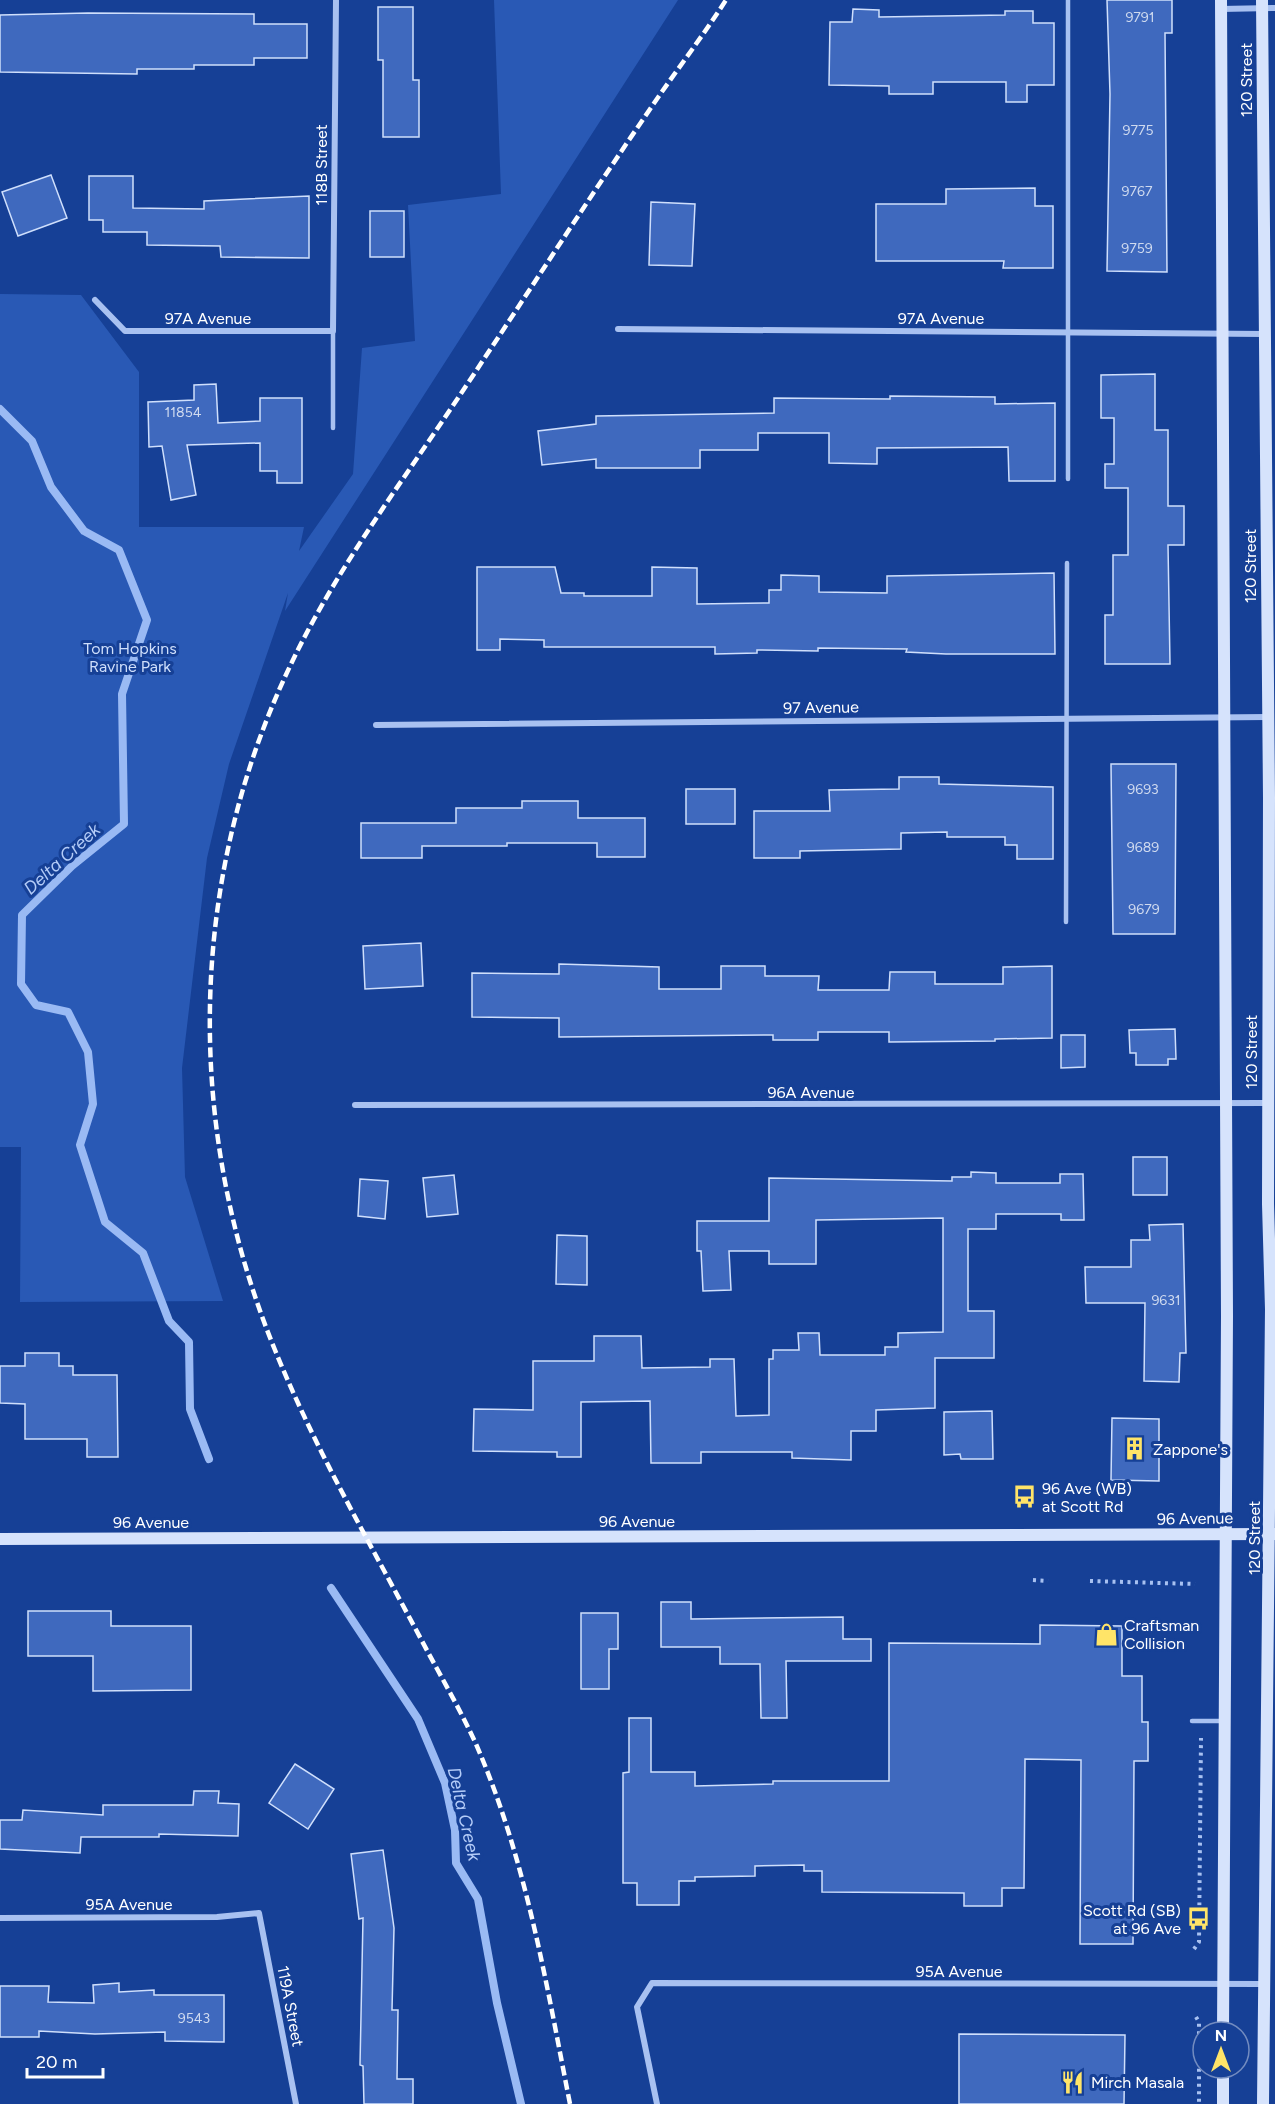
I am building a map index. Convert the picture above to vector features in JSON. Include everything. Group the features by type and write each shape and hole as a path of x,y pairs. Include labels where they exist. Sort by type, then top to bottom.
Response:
{"main road":[{"name":"120 Street","path":"1221,4 1225,334 1227,1534 1223,2020"},
{"name":"120 Street","path":"1263,2104 1270,1984 1273,1310 1267,1103 1272,797 1268,717 1264,334 1267,6"},
{"name":"96 Avenue","path":"0,1539 1055,1537 1272,1534"},
{"path":"1223,2080 1223,2104"}],"street":[{"name":"118B Street","path":"333,331 336,0"},
{"path":"1221,4 1267,6"},
{"name":"97A Avenue","path":"95,300 124,331 333,331"},
{"name":"97A Avenue","path":"618,329 1264,334"},
{"name":"97 Avenue","path":"375,725 1268,717"},
{"name":"96A Avenue","path":"355,1105 1226,1105 1267,1103"},
{"name":"95A Avenue","path":"0,1918 217,1917 259,1913"},
{"name":"119A Street","path":"259,1913 296,2104"},
{"name":"95A Avenue","path":"657,2104 638,2007 652,1983 1222,1986 1270,1984"}],"lane":[{"path":"1068,0 1068,479"},
{"path":"333,331 333,428"},
{"path":"1066,922 1067,563"},
{"path":"1192,1721 1224,1721"}],"path":[{"path":"1033,1580 1048,1581"},
{"path":"1090,1581 1195,1584"},
{"path":"1194,1949 1199,1942 1200,1738"},
{"path":"1196,2017 1199,2022 1199,2104"}],"green space":[{"name":"Tom Hopkins Ravine Park","path":"494,0 678,0 285,611 288,593 229,764 207,858 182,1068 185,1177 223,1301 20,1302 21,1147 0,1147 0,294 81,295 139,372 139,527 304,527 299,551 353,474 362,348 415,341 408,205 501,194"}],"building":[{"path":"1107,0 1172,0 1172,33 1165,33 1167,272 1107,271 1110,94"},
{"path":"378,7 413,7 413,80 419,80 419,137 383,137 383,60 378,60"},
{"path":"853,9 879,10 879,17 1005,15 1005,11 1033,11 1033,23 1054,23 1054,85 1027,85 1027,102 1006,102 1006,82 933,82 933,94 889,94 889,86 829,85 830,22 852,22"},
{"path":"254,14 254,24 307,24 307,58 254,58 254,65 194,65 194,69 137,69 137,74 0,72 0,15"},
{"path":"51,175 67,218 18,236 2,192"},
{"path":"89,176 133,176 133,208 204,209 204,201 309,196 309,258 221,257 220,246 147,245 147,232 103,232 103,220 89,220"},
{"path":"1035,188 1035,206 1053,206 1053,268 1003,268 1004,261 876,261 876,204 946,204 946,189"},
{"path":"651,202 695,204 692,266 649,265"},
{"path":"370,211 404,211 404,257 370,257"},
{"path":"1155,374 1155,430 1168,430 1168,506 1184,506 1184,545 1168,545 1170,664 1105,664 1105,615 1113,615 1113,555 1128,555 1128,488 1105,488 1105,464 1114,464 1114,418 1101,418 1101,375"},
{"path":"216,384 218,423 260,421 260,398 302,398 302,483 277,483 277,471 260,471 260,443 187,445 196,495 171,500 162,446 149,447 148,402 194,400 194,385"},
{"path":"890,396 995,397 995,404 1055,403 1055,481 1009,481 1008,447 877,448 877,464 829,463 829,433 758,433 758,450 700,450 700,468 596,468 596,459 542,465 538,431 596,424 596,416 774,413 774,398 890,399"},
{"path":"477,567 555,567 561,593 584,593 584,596 652,596 652,567 697,568 697,604 769,603 769,590 781,590 781,575 819,576 819,592 887,593 887,576 1054,573 1055,654 946,654 906,652 907,649 818,648 818,651 757,650 757,653 715,654 715,647 544,647 544,640 500,639 500,650 477,650"},
{"path":"1111,764 1176,764 1175,934 1113,934"},
{"path":"899,777 939,777 939,784 1053,787 1053,859 1017,859 1017,845 1005,845 1005,837 947,837 947,832 901,833 901,849 800,851 800,858 754,858 754,811 830,811 829,790 899,789"},
{"path":"686,789 735,789 735,824 686,824"},
{"path":"522,801 578,801 578,818 645,818 645,857 597,857 597,843 507,843 507,846 422,846 422,858 361,858 361,823 456,823 456,808 522,808"},
{"path":"421,943 423,986 365,989 363,946"},
{"path":"559,964 659,967 659,989 721,989 721,966 765,966 765,976 819,976 818,990 889,990 890,972 935,972 935,984 1003,984 1003,967 1052,966 1052,1038 889,1042 889,1032 818,1032 818,1040 773,1040 773,1035 559,1037 559,1018 472,1017 472,973 559,974"},
{"path":"1175,1029 1176,1059 1168,1059 1168,1065 1136,1065 1136,1053 1130,1053 1129,1030"},
{"path":"1061,1035 1085,1035 1085,1067 1061,1068"},
{"path":"1133,1157 1167,1157 1167,1195 1133,1195"},
{"path":"971,1172 996,1173 996,1183 1060,1183 1060,1174 1083,1174 1084,1220 1061,1220 1061,1214 996,1214 996,1229 968,1229 968,1311 994,1311 994,1358 935,1358 935,1408 876,1410 876,1431 851,1431 851,1460 792,1458 792,1452 701,1452 701,1463 651,1463 650,1401 581,1402 581,1457 557,1457 557,1452 473,1451 474,1409 533,1410 533,1361 594,1361 594,1336 641,1336 642,1368 710,1367 710,1359 734,1359 736,1416 769,1415 769,1359 773,1359 773,1350 799,1350 798,1333 819,1333 820,1355 885,1355 885,1347 898,1347 898,1333 943,1332 943,1218 816,1220 816,1264 769,1264 769,1251 729,1251 731,1290 703,1291 701,1251 697,1251 697,1221 769,1221 769,1178 952,1181 952,1177 971,1177"},
{"path":"454,1175 458,1214 427,1217 423,1178"},
{"path":"360,1179 388,1181 385,1219 358,1216"},
{"path":"1183,1224 1186,1353 1180,1353 1179,1382 1144,1381 1145,1303 1086,1303 1085,1267 1131,1267 1131,1240 1150,1240 1149,1225"},
{"path":"557,1235 587,1236 587,1285 556,1284"},
{"path":"25,1353 59,1353 59,1366 73,1366 73,1375 117,1375 118,1457 87,1457 87,1439 25,1439 25,1404 0,1403 0,1366 25,1366"},
{"path":"992,1411 993,1459 961,1459 960,1454 944,1455 944,1412"},
{"name":"Zappone's","path":"1112,1418 1159,1419 1159,1481 1111,1480"},
{"path":"661,1602 691,1602 691,1619 843,1617 843,1639 871,1639 871,1661 786,1661 787,1718 761,1718 760,1664 720,1664 720,1647 661,1647"},
{"path":"28,1611 111,1611 111,1626 191,1626 191,1690 93,1691 93,1656 28,1656"},
{"path":"581,1613 618,1613 618,1649 609,1649 609,1689 581,1689"},
{"path":"1040,1625 1122,1626 1122,1676 1142,1676 1142,1722 1148,1722 1148,1761 1134,1761 1133,1944 1080,1944 1081,1760 1025,1759 1024,1888 1002,1888 1002,1906 964,1906 964,1893 822,1892 822,1871 804,1871 804,1865 755,1866 755,1876 695,1877 695,1881 679,1881 679,1905 637,1905 637,1883 623,1883 623,1773 629,1772 629,1718 651,1718 651,1772 695,1772 695,1786 773,1784 773,1781 889,1781 889,1643 1040,1644"},
{"path":"295,1764 334,1789 308,1829 269,1803"},
{"path":"194,1791 219,1791 218,1803 239,1804 238,1836 159,1834 159,1837 81,1837 80,1853 0,1849 0,1820 22,1820 23,1810 103,1815 103,1805 193,1805"},
{"path":"383,1850 394,1928 392,2010 398,2010 397,2079 413,2079 413,2104 364,2104 363,2066 360,2065 363,1918 359,1919 351,1854"},
{"path":"119,1983 119,1992 154,1990 154,1995 224,1995 224,2042 165,2041 165,2032 95,2034 39,2031 39,2037 0,2037 0,1986 49,1986 48,2002 94,2003 93,1985"},
{"path":"959,2034 1125,2035 1124,2104 959,2104"}],"waterway":[{"name":"Delta Creek","path":"0,409 32,441 51,487 84,531 119,550 147,620 122,694 124,824 72,866 22,915 21,984 36,1005 68,1012 88,1052 93,1104 80,1145 105,1222 143,1253 169,1321 189,1342 190,1409 209,1459"},
{"name":"Delta Creek","path":"331,1588 418,1719 445,1783 455,1830 456,1863 478,1899 497,2003 521,2104"}],"railway":[{"path":"570,2104 533,1921 493,1787 463,1718 308,1425 275,1350 245,1266 224,1179 213,1092 210,1004 216,917 232,830 257,745 292,662 331,590 374,521 623,149 726,0"}],"place":[{"name":"Zappone's","path":"1135,1449"},
{"name":"96 Ave (WB) at Scott Rd","path":"1024,1497"},
{"name":"Craftsman Collision","path":"1106,1634"},
{"name":"Scott Rd (SB) at 96 Ave","path":"1199,1919"},
{"name":"Mirch Masala","path":"1073,2082"}]}
